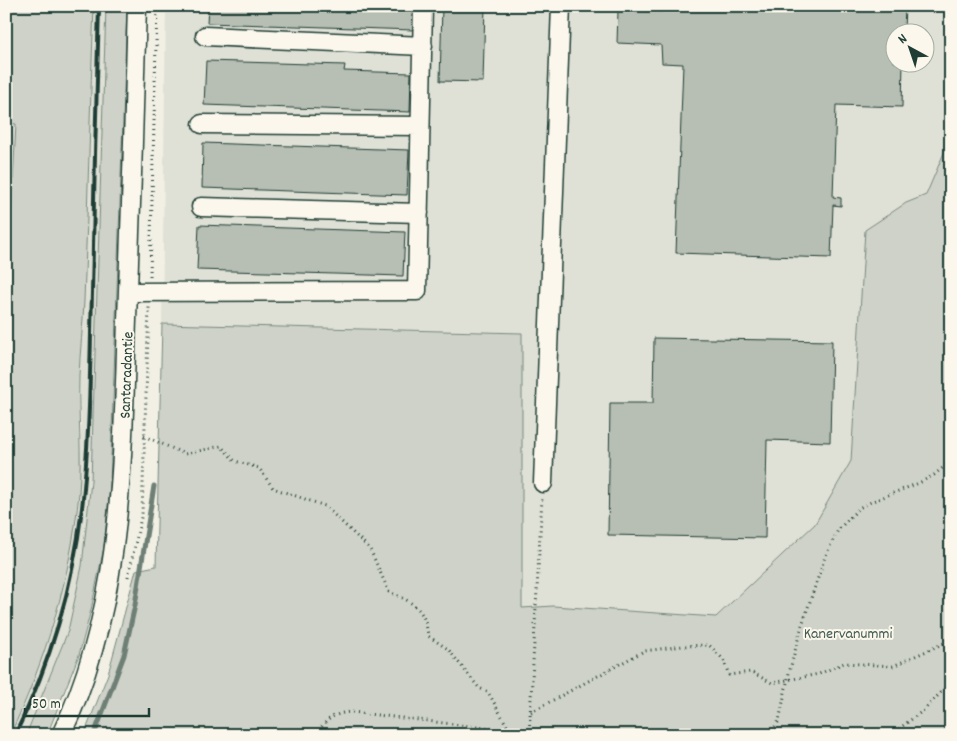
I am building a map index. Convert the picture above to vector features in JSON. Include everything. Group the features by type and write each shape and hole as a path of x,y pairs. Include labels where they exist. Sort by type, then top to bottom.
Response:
{"street":[{"name":"Santaradantie","path":"60,735 87,668 99,626 113,560 120,506 137,6"},
{"path":"128,292 417,291 424,6"},
{"path":"543,483 561,6"},
{"path":"205,36 423,46"},
{"path":"202,124 420,126"},
{"path":"201,207 419,213"}],"path":[{"path":"144,436 185,454 221,446 235,461 258,468 273,488 325,506 370,549 389,592 410,601 426,620 428,636 448,649 479,688 488,692 510,731"},
{"path":"769,735 779,721 802,625 825,557 838,530 860,508 919,483 934,475 951,461"},
{"path":"529,735 543,483"},
{"path":"531,712 644,652 683,646 709,645 723,659 729,676 751,672 772,683 819,674 844,663 893,666 951,640"},
{"path":"891,735 925,709 951,682"},
{"path":"316,735 328,720 339,713 352,712 510,731 523,735"}],"shaded area":[{"path":"94,6 106,6 91,481 82,566 68,631 26,735 10,735 26,700 54,623 71,549 79,492 81,427 79,377 84,301"},
{"path":"166,6 951,6 951,122 946,148 926,195 906,203 865,230 851,461 815,524 716,617 553,606 522,608 522,333 162,324"},
{"path":"6,123 26,123 6,380"}],"green space":[{"path":"6,6 94,6 84,301 79,376 79,493 70,556 55,617 35,677 10,735 6,735 6,316 16,124 6,123"},
{"path":"106,6 127,6 110,486 104,547 91,610 79,655 47,735 26,735 68,631 82,566 91,481"},
{"name":"Kanervanummi","path":"951,122 951,735 84,735 108,674 136,570 156,566 162,324 522,333 522,608 553,606 716,617 815,524 851,461 865,230 906,203 926,195 946,148"}],"building":[{"path":"208,6 414,6 413,30 207,23"},
{"path":"442,6 485,6 483,82 440,81"},
{"path":"662,6 905,6 904,22 884,22 884,72 903,72 902,107 836,105 833,197 841,198 841,206 833,205 831,258 676,253 683,64 662,63 661,45 617,43 618,11 662,12"},
{"path":"206,61 345,65 344,71 411,73 410,112 204,105"},
{"path":"203,143 409,150 407,195 202,188"},
{"path":"199,225 405,232 403,276 197,270"},
{"path":"654,338 832,341 830,442 767,440 765,538 608,535 610,403 653,403"}],"waterway":[{"path":"94,735 124,655 135,605 154,486"}],"railway":[{"path":"15,735 39,681 58,624 73,566 82,508 89,401 99,6"}]}
